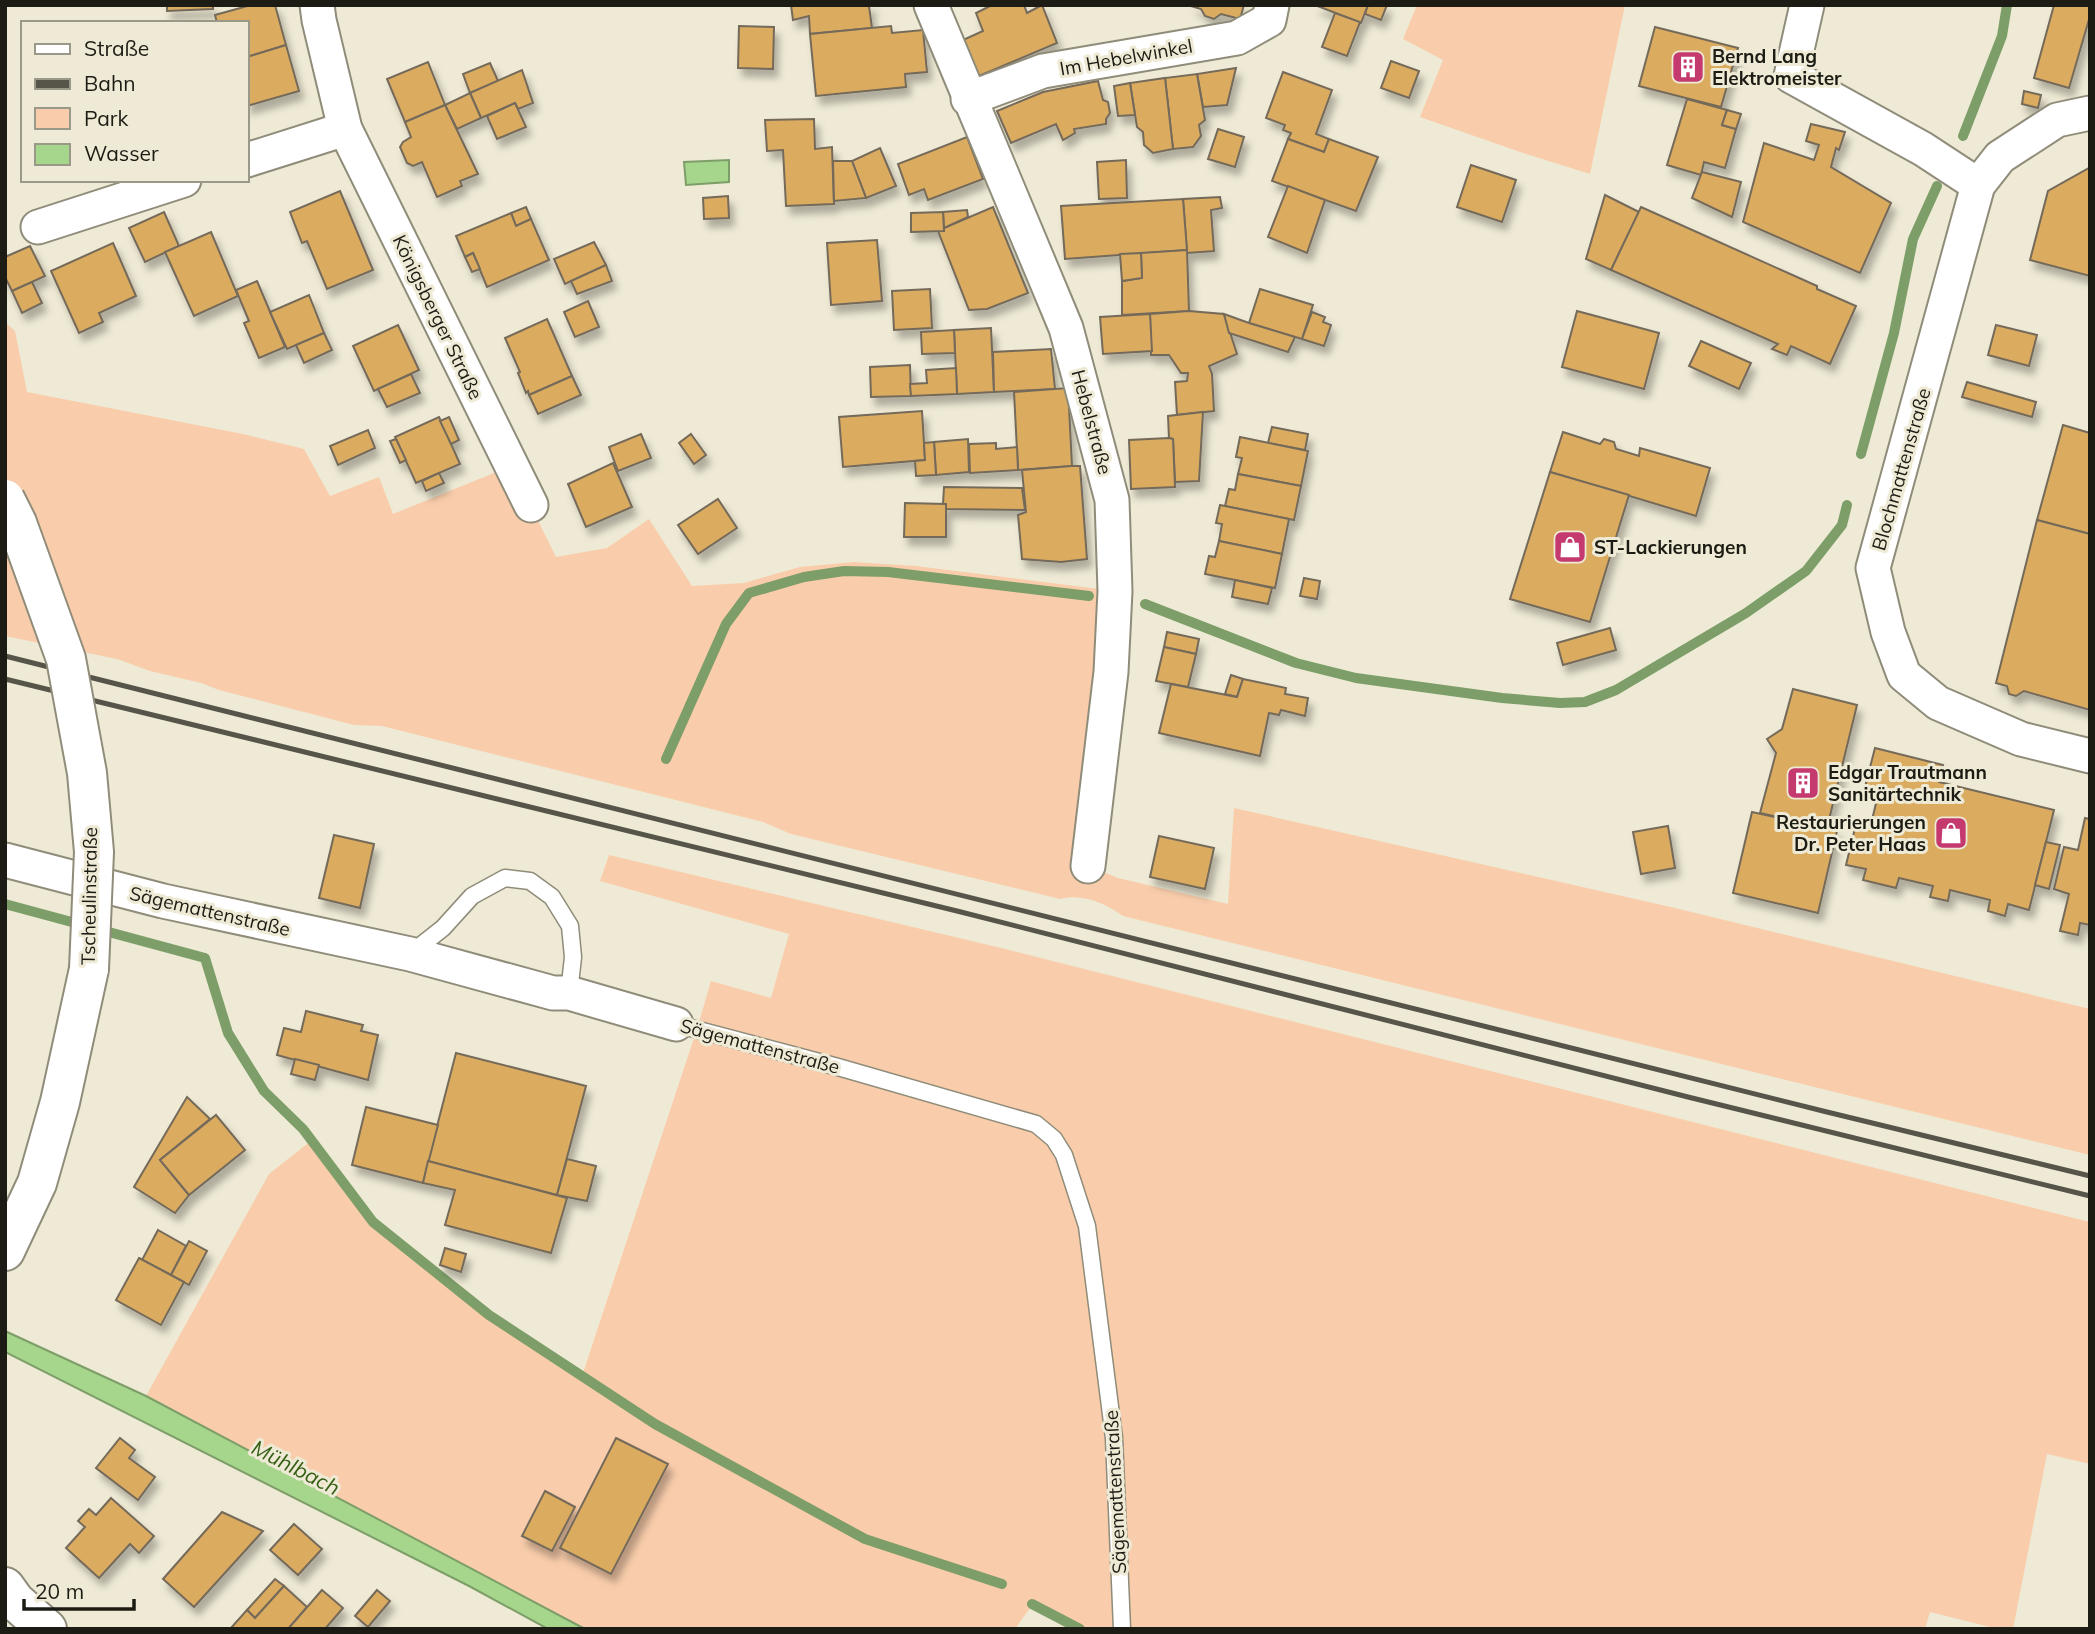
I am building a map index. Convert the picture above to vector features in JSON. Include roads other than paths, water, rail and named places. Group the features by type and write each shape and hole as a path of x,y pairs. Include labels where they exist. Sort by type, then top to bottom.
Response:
{"street":[{"name":"Königsberger Straße","path":"317,5 318,20 345,129 531,505"},
{"name":"Hebelstraße","path":"931,5 968,99 1066,328 1112,500 1115,591 1111,671 1088,866"},
{"name":"Im Hebelwinkel","path":"968,99 1043,71 1237,38 1269,20 1272,5"},
{"path":"1807,5 1791,76 1923,149 1978,186"},
{"name":"Blochmattenstraße","path":"2090,113 2057,120 2045,127 2000,157 1978,186 1873,568 1888,632 1904,675 1938,703 2021,739 2090,756"},
{"path":"248,160 345,129"},
{"path":"38,227 178,182"},
{"name":"Tscheulinstraße","path":"5,499 66,659 87,773 94,852 89,969 60,1102 37,1182 5,1251"},
{"name":"Sägemattenstraße","path":"5,860 163,901 410,954 553,993 569,993 676,1024"},
{"path":"5,1587 15,1601 47,1629"}],"lane":[{"path":"410,954 443,928 472,896 505,878 530,881 552,897 570,926 573,957 569,993"},
{"name":"Sägemattenstraße","path":"676,1024 1036,1124 1054,1139 1064,1155 1087,1226 1094,1275 1114,1438 1122,1629"}],"water":[{"path":"729,160 729,182 686,185 684,162"},
{"path":"5,1331 146,1396 585,1629 548,1629 469,1586 5,1352"}],"waterway":[{"path":"1963,136 2002,36 2007,5"},
{"path":"1861,454 1894,333 1913,239 1937,186"},
{"path":"1145,604 1296,663 1356,678 1502,698 1560,703 1585,702 1616,690 1746,613 1806,571 1842,525 1847,505"},
{"path":"666,759 726,624 749,593 804,577 844,571 888,572 1089,596"},
{"path":"5,904 205,958 228,1033 264,1091 303,1129 373,1222 489,1315 655,1424 865,1539 1002,1584"},
{"path":"1032,1604 1080,1629"}],"railway":[{"path":"5,656 2090,1176"},
{"path":"5,679 957,911 2090,1196"}],"place":[{"name":"Bernd Lang Elektromeister","path":"1688,67"},
{"name":"ST-Lackierungen","path":"1570,547"},
{"name":"Edgar Trautmann Sanitärtechnik","path":"1803,783"},
{"name":"Restaurierungen Dr. Peter Haas","path":"1951,833"}],"water label":[{"name":"Mühlbach","path":"296,1467"}]}
